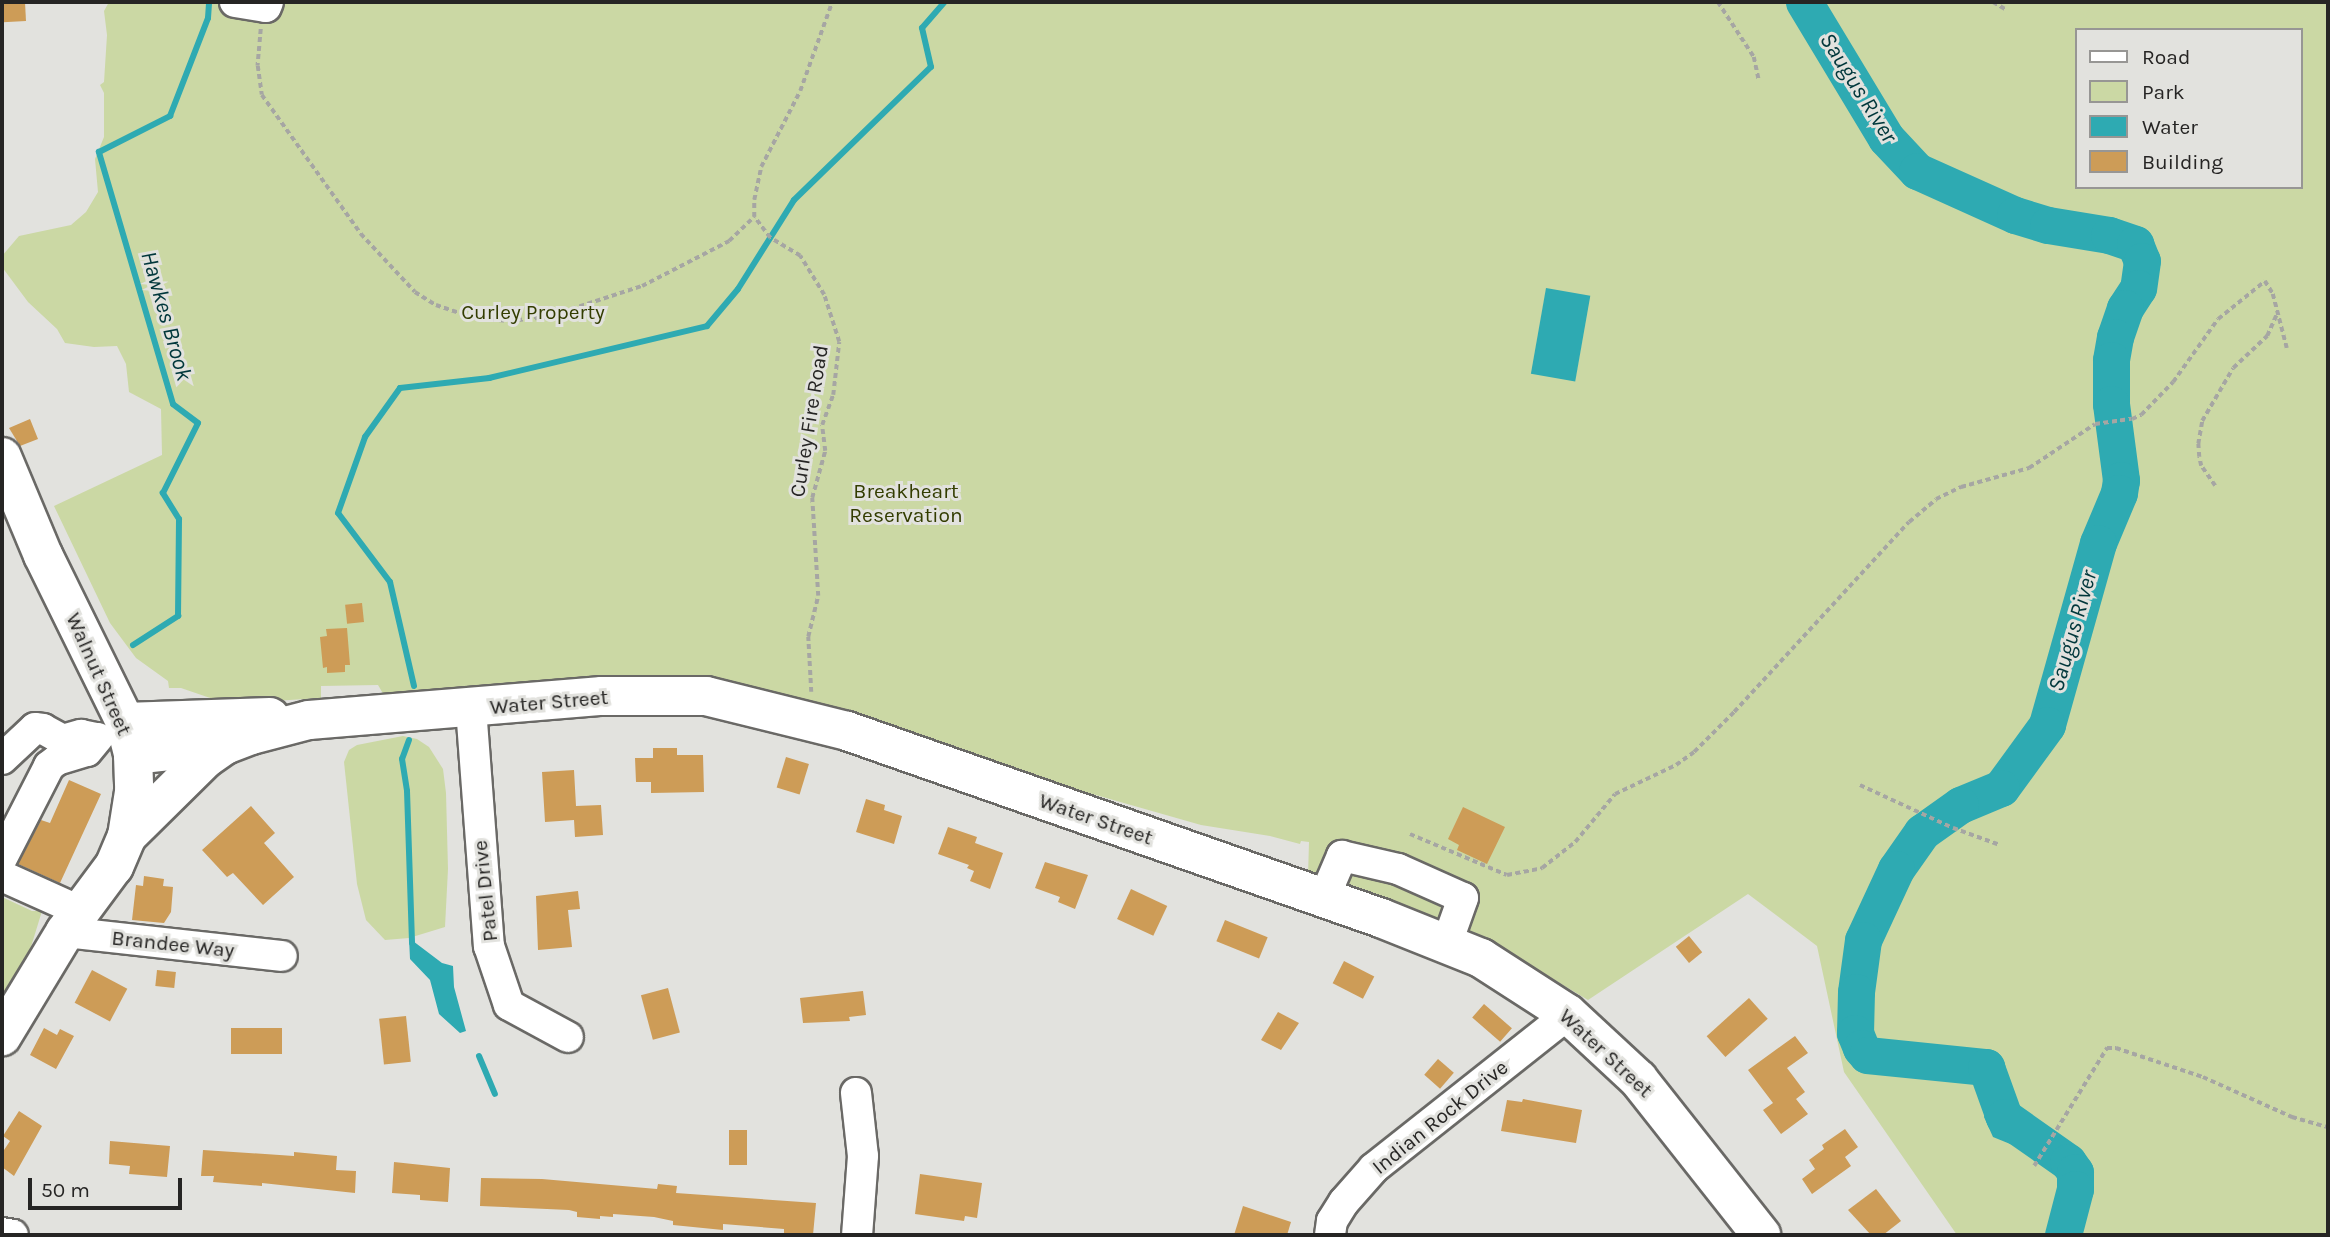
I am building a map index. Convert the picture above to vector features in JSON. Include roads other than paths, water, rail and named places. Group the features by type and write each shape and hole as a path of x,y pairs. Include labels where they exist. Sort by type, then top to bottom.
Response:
{"main road":[{"name":"Walnut Street","path":"2,457 121,737 134,792 127,836 114,866 73,922 2,1036"},
{"name":"Water Street","path":"121,737 225,746 251,735 309,719 602,696 706,696 847,731 1447,943 1504,972 1568,1014 1607,1048 1654,1097 1761,1235"},
{"name":"Water Street","path":"121,737 292,716 309,719"},
{"path":"127,836 205,759 225,746"}],"street":[{"path":"236,2 267,4"},
{"name":"Patel Drive","path":"471,708 489,946 509,1005 568,1037"},
{"path":"2,760 35,728 43,729 63,740 80,735 121,737"},
{"path":"2,858 49,766 57,760 121,737"},
{"path":"1324,898 1342,856 1398,869 1463,898 1447,943"},
{"name":"Brandee Way","path":"2,876 73,922 282,956"},
{"name":"Indian Rock Drive","path":"1330,1235 1332,1221 1344,1202 1374,1168 1568,1014"},
{"path":"856,1093 863,1156 857,1235"},
{"path":"2,1233 12,1235"}],"water":[{"path":"1546,288 1590,296 1575,381 1531,374"},
{"path":"409,938 442,963 453,966 454,987 466,1031 460,1033 439,1014 430,980 410,959"},
{"path":"1993,1081 2001,1095 2045,1136 2067,1150 2075,1172 2037,1150 2025,1150 1993,1137 1984,1117"}],"waterway":[{"name":"Hawkes Brook","path":"133,645 178,616 179,519 163,493 198,423 173,404 99,152 170,116 208,18 209,2"},
{"path":"414,686 390,582 338,513 365,437 400,388 489,378 707,326 738,289 794,200 931,67 922,28 945,2"},
{"name":"Saugus River","path":"1804,2 1886,138 1917,171 2015,215 2048,225 2109,235 2135,244 2142,261 2138,288 2125,308 2115,337 2111,360 2111,404 2121,480 2119,493 2098,543 2047,725 2001,788 1960,805 1922,832 1896,869 1863,940 1856,992 1855,1033 1867,1055 1986,1067 2004,1117 2068,1162 2075,1172 2075,1189 2063,1235"},
{"path":"409,740 402,759 407,791 412,943"},
{"path":"479,1056 495,1094"}],"park label":[{"name":"Curley Property","path":"533,312"},
{"name":"Breakheart Reservation","path":"906,503"}]}
